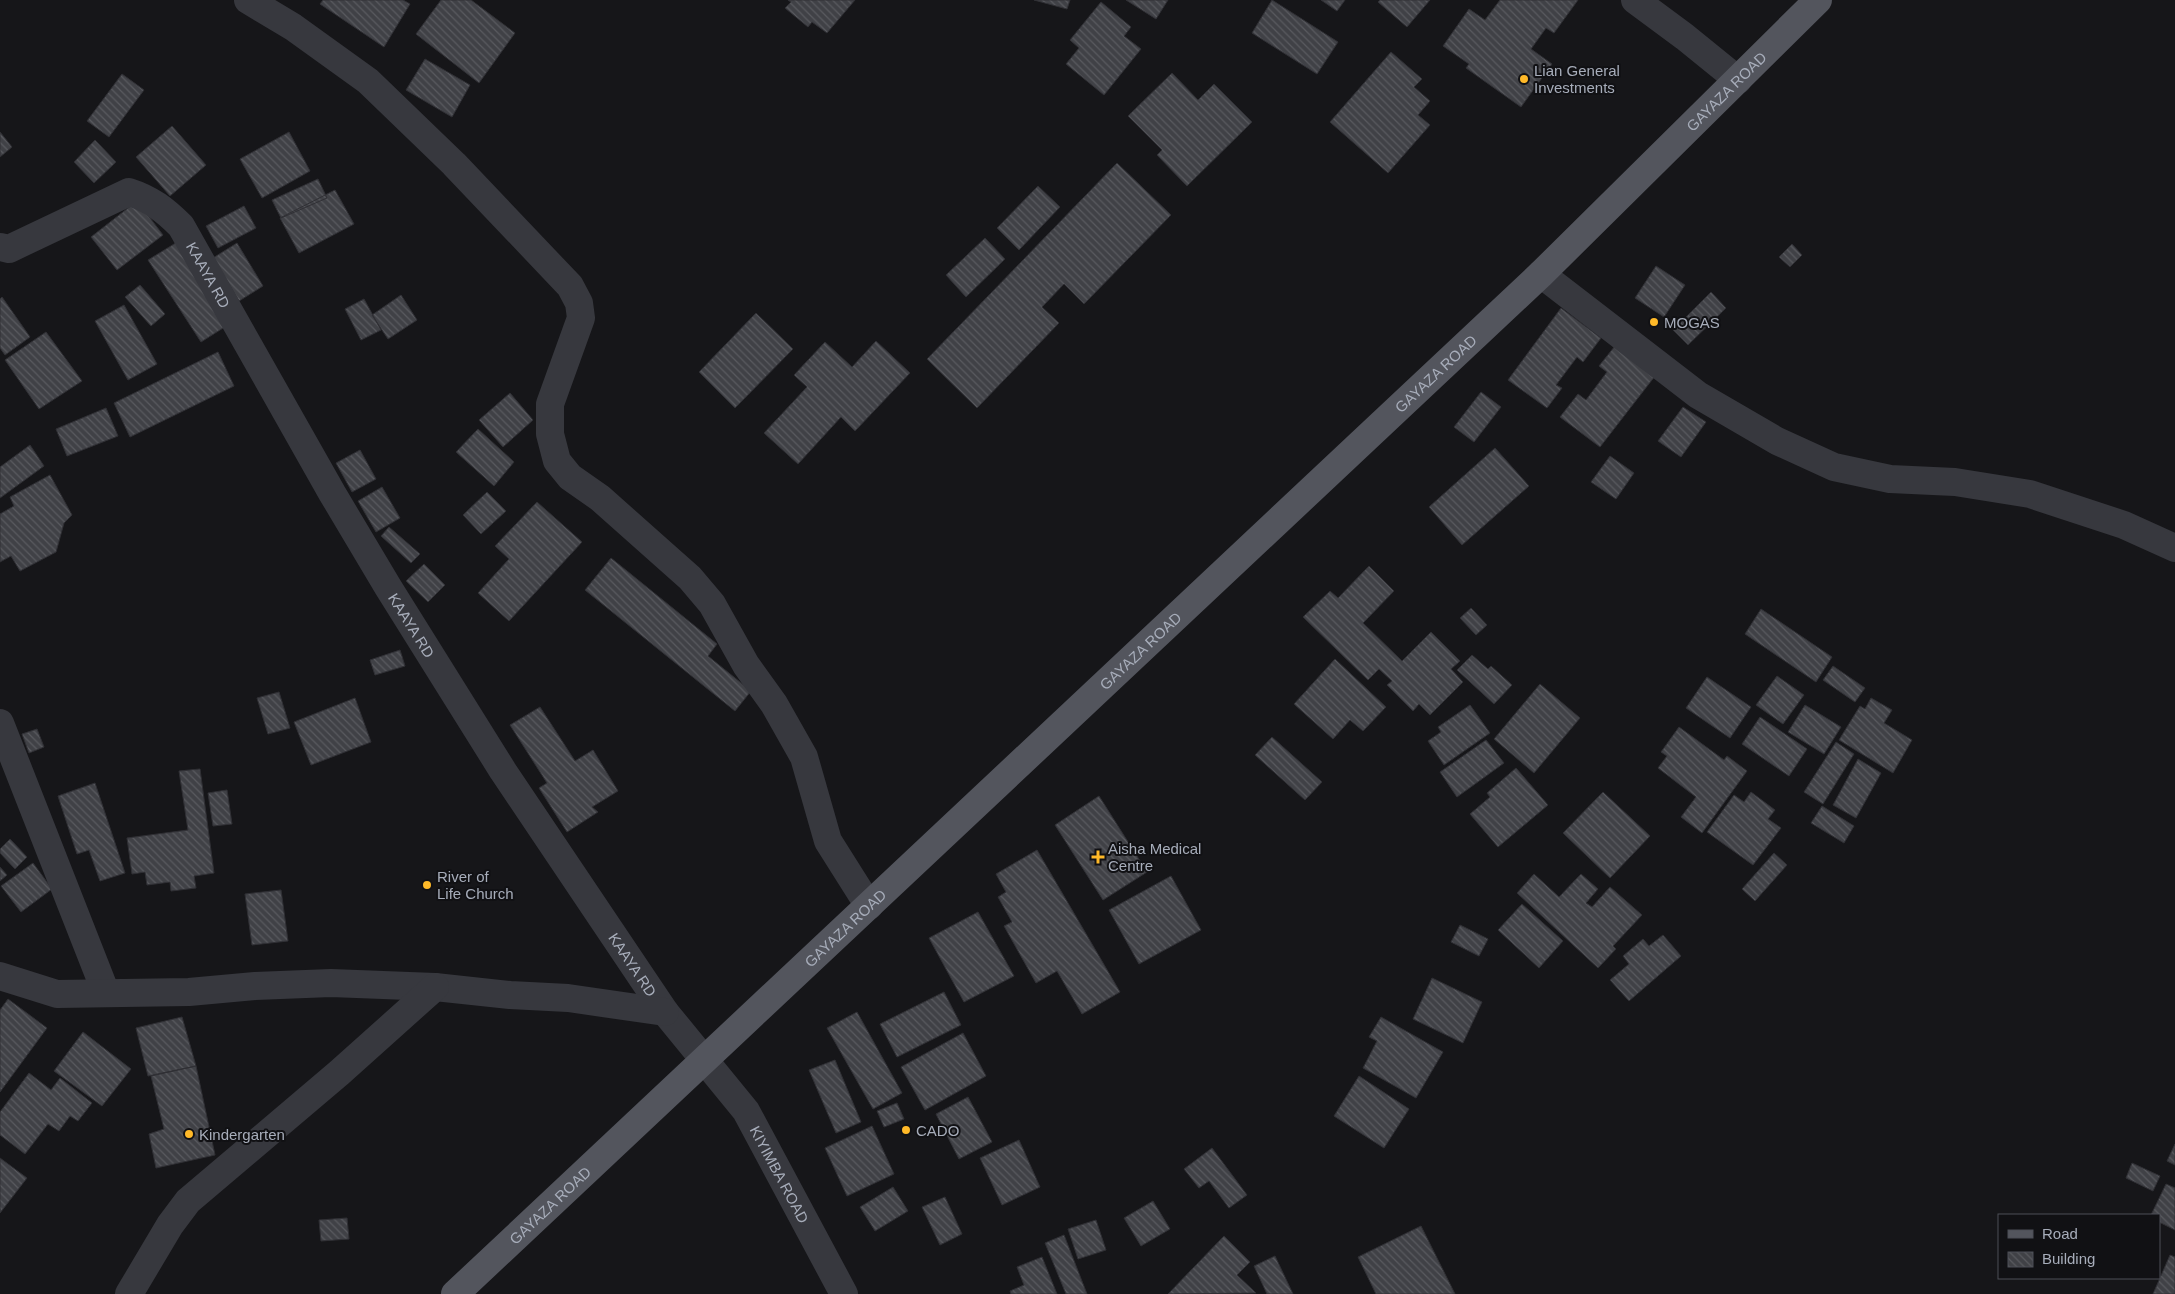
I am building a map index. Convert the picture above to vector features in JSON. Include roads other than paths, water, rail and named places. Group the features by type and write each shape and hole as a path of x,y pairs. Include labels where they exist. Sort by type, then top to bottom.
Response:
{"main road":[{"name":"GAYAZA ROAD","path":"455,1294 1540,274 1818,0"}],"street":[{"path":"248,0 293,27 368,81 454,164 570,286 579,303 581,318 550,404 550,434 557,461 570,477 600,498 690,578 712,604 746,665 774,704 804,757 828,841 869,906"},
{"path":"1635,0 1685,36 1738,80"},
{"name":"KAAYA RD","path":"0,246 10,249 129,192 155,203 182,226 332,493 393,596 503,771 665,1012 704,1061"},
{"path":"1540,274 1698,394 1777,441 1834,467 1890,479 1955,482 2030,494 2124,525 2175,548"},
{"path":"0,723 106,993"},
{"path":"0,976 57,994 189,992 255,986 331,983 435,986 510,995 568,998 665,1012"},
{"path":"129,1294 170,1225 188,1201 339,1073 435,986"},
{"name":"KIYIMBA ROAD","path":"704,1061 746,1110 844,1294"}],"place":[{"name":"Lian General Investments","path":"1524,79"},
{"name":"MOGAS","path":"1654,322"},
{"name":"Aisha Medical Centre","path":"1098,857"},
{"name":"River of Life Church","path":"427,885"},
{"name":"CADO","path":"906,1130"},
{"name":"Kindergarten","path":"189,1134"}]}
